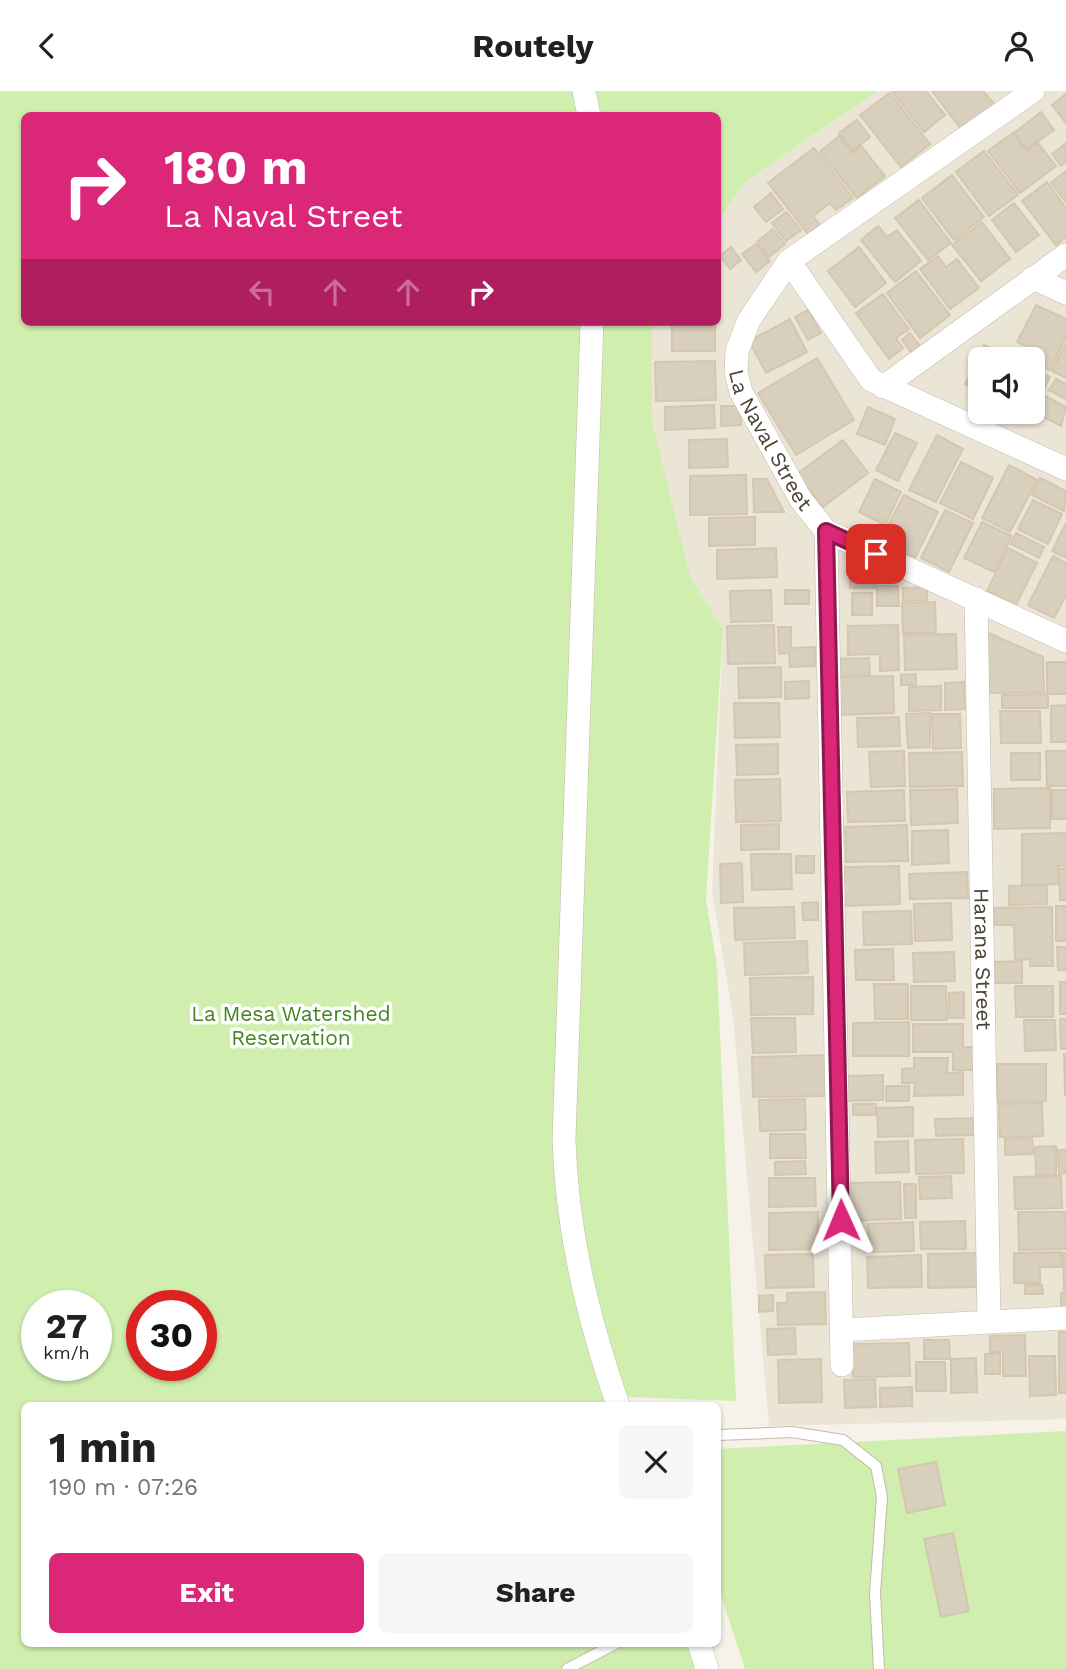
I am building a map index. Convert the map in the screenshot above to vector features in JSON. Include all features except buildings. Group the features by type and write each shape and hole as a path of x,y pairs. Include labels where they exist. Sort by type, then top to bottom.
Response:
{"street":[{"path":"584,91 588,112"},
{"name":"La Naval Street","path":"1033,91 789,261 748,320 737,351 736,372 741,392 801,500 826,531 1066,641"},
{"path":"883,387 1066,255"},
{"path":"789,261 870,380 1066,468"},
{"path":"1033,278 1066,293"},
{"path":"592,326 564,1140 565,1191 574,1252 591,1327 617,1402"},
{"path":"826,531 842,1365"},
{"name":"Harana Street","path":"976,599 989,1320"},
{"path":"843,1330 989,1320 1066,1318"},
{"path":"700,1647 707,1669"}],"lane":[{"path":"721,1435 792,1432 843,1440 876,1466 882,1497 874,1593 879,1669"},
{"path":"567,1669 609,1647"}],"shaded area":[{"path":"878,91 1066,91 1066,1419 769,1426 733,1017 712,891 723,629 691,579 652,421 652,326 721,326 721,217 746,181"}],"green space":[{"name":"La Mesa Watershed Reservation","path":"0,91 878,91 746,181 721,217 721,112 21,112 21,326 652,326 652,421 691,579 723,629 706,900 717,965 736,1401 625,1397 626,1402 21,1402 21,1647 695,1647 703,1669 0,1669"},
{"path":"1066,1431 1066,1669 745,1669 721,1596 721,1449"}],"route":[{"path":"841,1220 826,531 876,554"}]}
